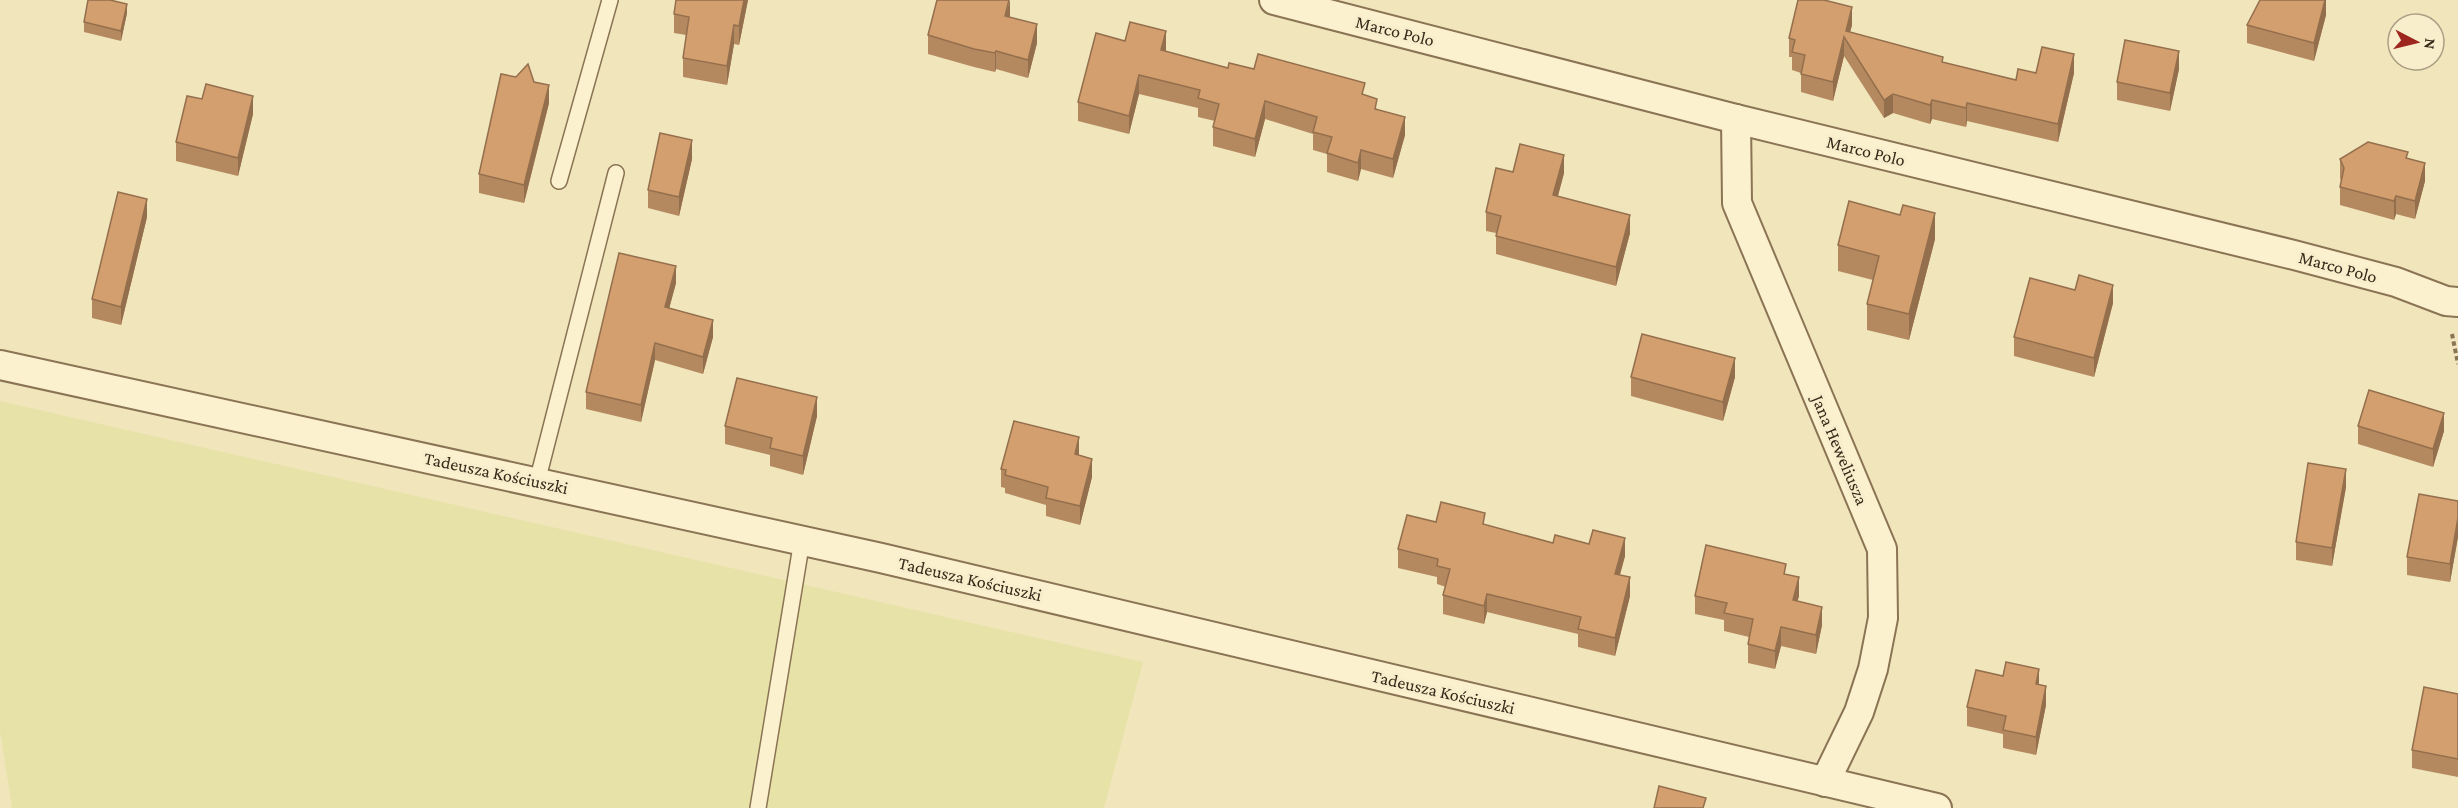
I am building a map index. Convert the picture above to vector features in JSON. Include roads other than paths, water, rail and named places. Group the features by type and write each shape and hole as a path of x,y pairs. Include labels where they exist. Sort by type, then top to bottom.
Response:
{"street":[{"name":"Marco Polo","path":"1274,0 1736,119 2295,255 2396,282 2446,301 2458,302"},
{"name":"Jana Heweliusza","path":"1736,119 1737,203 1882,549 1883,618 1873,669 1859,712 1825,782"},
{"name":"Tadeusza Kościuszki","path":"0,365 802,540 1937,808"}],"lane":[{"path":"559,181 610,0"},
{"path":"537,482 616,173"},
{"path":"758,808 802,540"}]}
